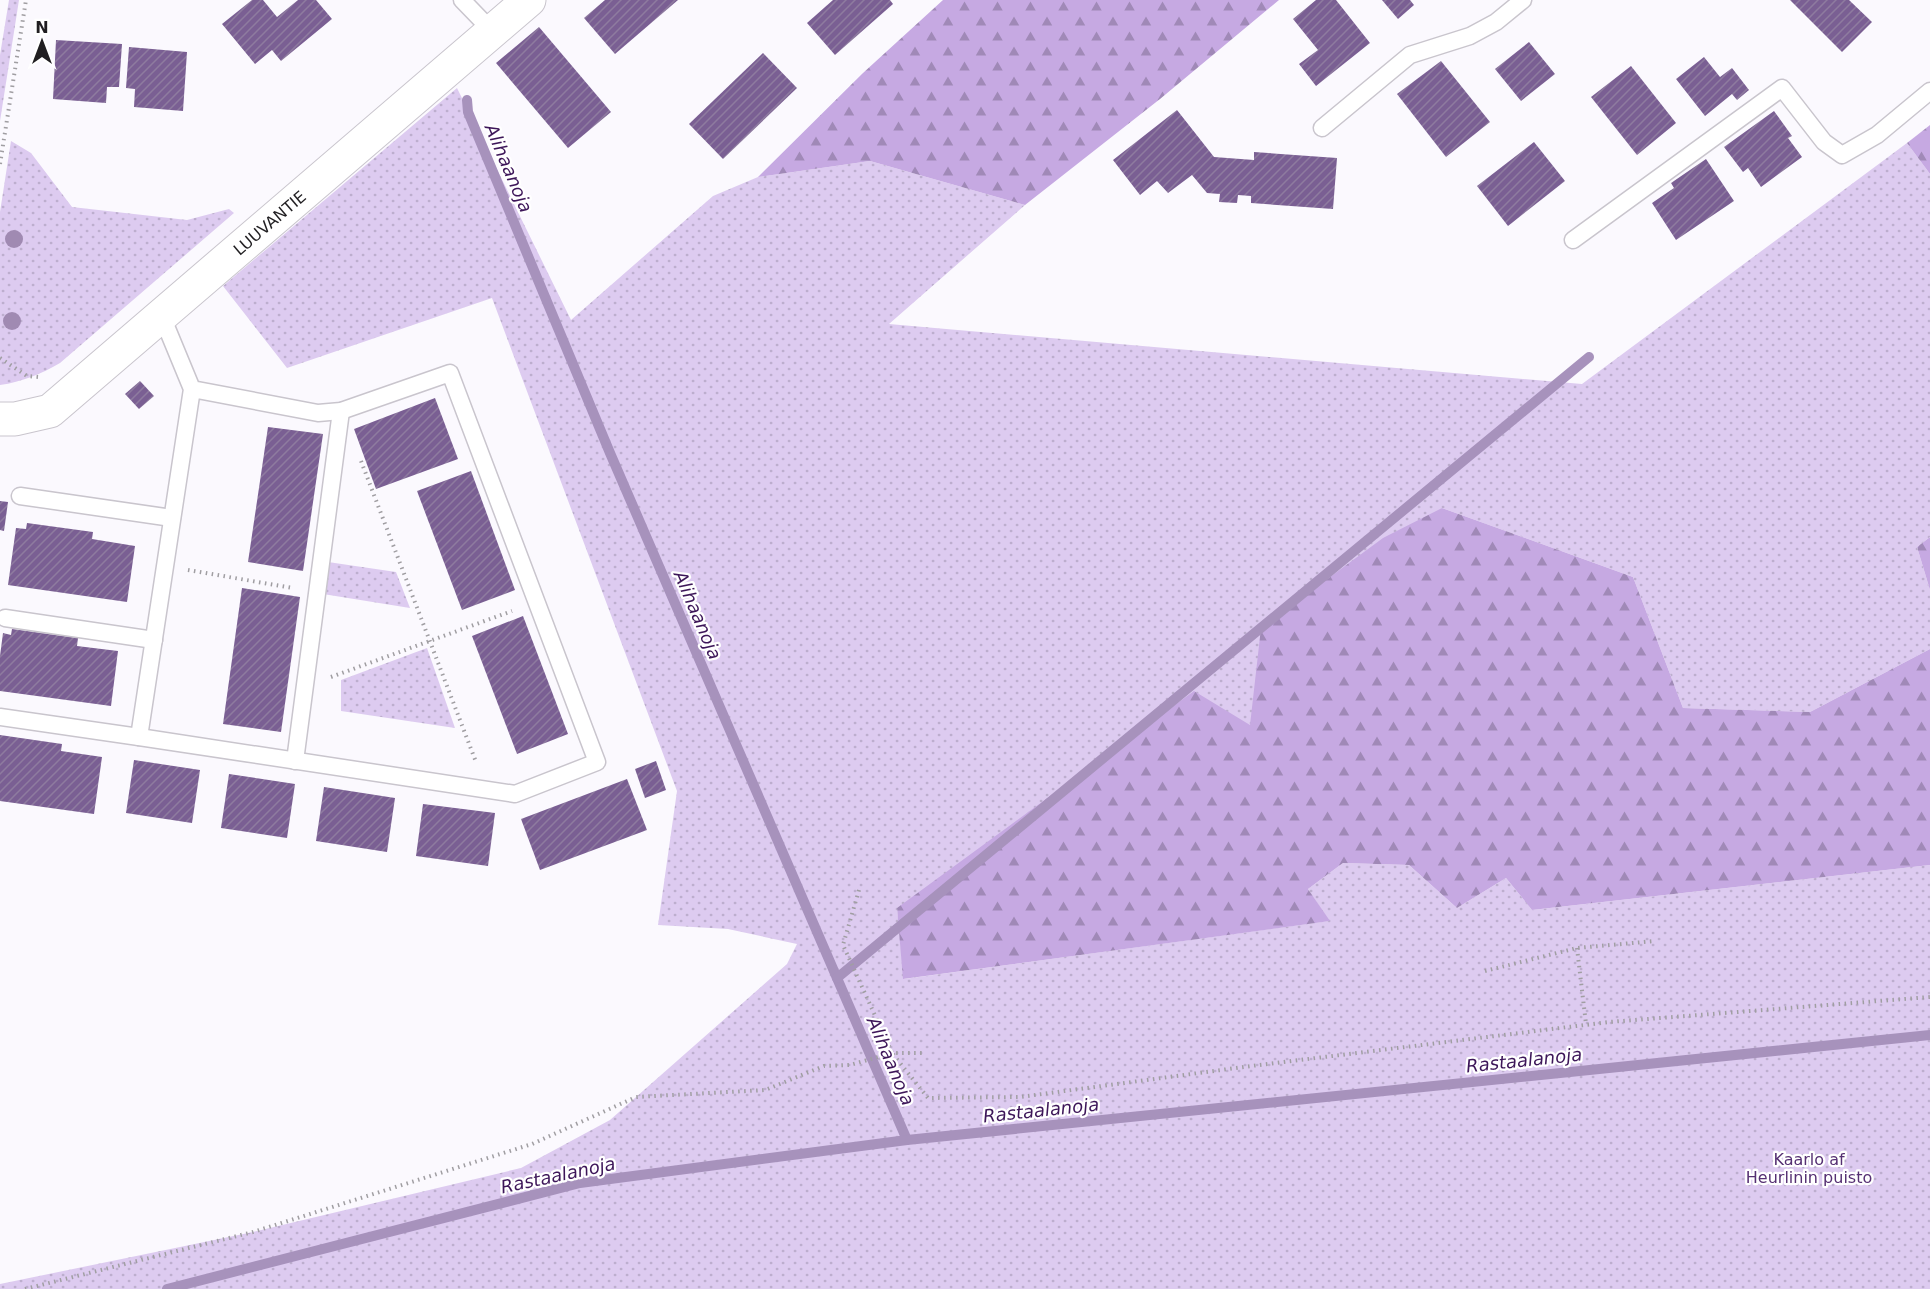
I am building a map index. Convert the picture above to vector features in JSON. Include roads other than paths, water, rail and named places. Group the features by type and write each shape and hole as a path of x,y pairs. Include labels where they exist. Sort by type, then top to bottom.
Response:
{"street":[{"name":"LUUVANTIE","path":"0,419 15,419 50,411 529,0"}],"lane":[{"path":"462,0 492,31"},
{"path":"1322,128 1410,55 1470,36 1496,22 1523,0"},
{"path":"1573,240 1782,88 1824,142 1842,155 1877,135 1930,91"},
{"path":"139,737 192,389 161,314"},
{"path":"0,717 515,794 597,762 450,373 341,411 318,413 192,389"},
{"path":"295,761 341,411"},
{"path":"20,496 172,518"},
{"path":"5,618 154,640"}],"waterway":[{"name":"Alihaanoja","path":"467,100 468,112 610,453 907,1140"},
{"path":"837,978 1589,357"},
{"name":"Rastaalanoja","path":"167,1289 580,1183 907,1140 1930,1035"}],"park label":[{"name":"Kaarlo af Heurlinin puisto","path":"1809,1168"}]}
